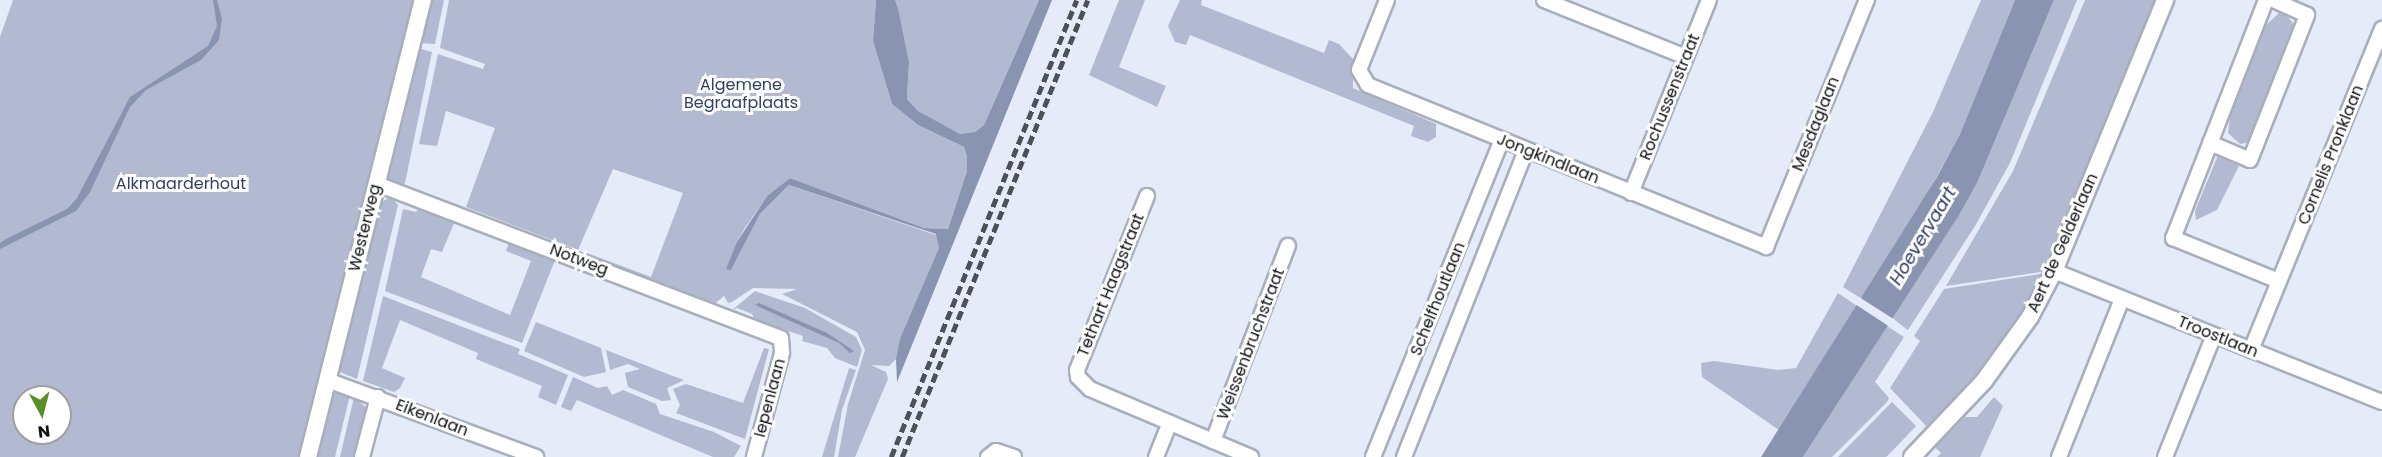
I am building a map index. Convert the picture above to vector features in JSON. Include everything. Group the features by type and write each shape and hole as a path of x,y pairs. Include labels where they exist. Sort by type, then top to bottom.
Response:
{"street":[{"name":"Westerweg","path":"308,457 423,0"},
{"name":"Jongkindlaan","path":"1387,0 1359,70 1368,85 1766,248"},
{"path":"1544,0 1686,57"},
{"name":"Rochussenstraat","path":"1630,193 1708,0"},
{"name":"Mesdaglaan","path":"1766,248 1867,0"},
{"name":"Aert de Gelderlaan","path":"1912,457 2005,354 2054,271 2165,0"},
{"path":"2266,0 2173,238 2279,281"},
{"path":"2210,143 2250,160 2307,15 2274,0"},
{"name":"Cornelis Pronklaan","path":"2251,350 2381,32"},
{"name":"Schelfhoutlaan","path":"1373,457 1502,140"},
{"name":"Schelfhoutlaan","path":"1404,457 1526,150"},
{"name":"Notweg","path":"376,184 780,338"},
{"name":"Tethart Haagstraat","path":"1147,196 1078,373 1081,383 1090,389 1170,423"},
{"name":"Weissenbruchstraat","path":"1213,441 1288,246"},
{"name":"Troostlaan","path":"2054,271 2382,402"},
{"path":"2059,457 2122,299"},
{"path":"2165,457 2214,335"},
{"name":"Iepenlaan","path":"754,457 782,353 780,338"},
{"name":"Eikenlaan","path":"327,380 536,457"},
{"path":"362,457 378,397"},
{"path":"1156,457 1170,423 1251,457"},
{"path":"988,457 996,451 1014,457"}],"green space":[{"name":"Alkmaarderhout","path":"13,0 416,0 300,457 0,457 0,37"},
{"path":"431,0 444,0 435,44 420,43"},
{"name":"Algemene Begraafplaats","path":"449,0 876,0 873,41 892,104 918,125 964,147 967,171 948,229 924,228 790,178 767,196 745,228 737,242 731,270 760,214 789,185 939,236 939,248 896,359 889,366 871,365 886,372 888,379 855,457 838,457 848,404 865,350 857,332 782,294 797,289 753,288 732,302 728,303 724,296 712,306 585,258 587,253 651,277 683,193 613,169 578,250 466,207 495,128 446,111 437,146 419,144 438,54 483,69 485,64 440,48"},
{"path":"895,0 1039,0 984,125 975,132 960,134 918,111 907,99 909,62"},
{"path":"1119,0 1145,0 1119,67 1166,86 1157,107 1089,75"},
{"path":"1180,0 1202,0 1201,5 1324,53 1329,40 1339,44 1353,59 1353,88 1436,124 1436,137 1428,142 1411,136 1414,126 1190,35 1186,45 1175,42 1168,26"},
{"path":"1981,0 2015,0 1960,134 1918,211 1862,299 1843,287 1933,112"},
{"path":"2054,0 2077,0 2010,163 1975,226 1908,330 1892,318 1978,181"},
{"path":"2085,0 2158,0 2047,271 1946,286 2013,171"},
{"path":"2279,13 2287,15 2296,28 2266,110 2246,143 2240,144 2228,133 2231,110 2265,26"},
{"path":"418,48 432,52 405,183 400,187 386,177"},
{"path":"2218,155 2239,166 2217,210 2196,220 2195,211"},
{"path":"391,197 398,205 357,379 337,371 379,203"},
{"path":"419,208 455,221 442,252 431,249 421,277 510,315 531,261 506,251 509,242 555,260 522,343 385,291 403,209 416,212"},
{"path":"2046,273 2023,315 1985,370 1929,429 1890,388 1920,341 1914,336 1944,289"},
{"path":"755,291 805,308 856,337 862,350 857,367 835,358 827,348 802,341 803,336 755,320 752,314 737,308 731,311"},
{"path":"1838,293 1857,306 1779,430 1702,377 1701,363 1714,361 1778,370 1796,368"},
{"path":"383,296 520,349 518,354 568,375 556,405 538,397 542,386 476,359 478,353 400,320 382,368 405,378 400,388 394,392 363,381"},
{"path":"536,322 601,348 606,372 584,377 524,351"},
{"path":"1887,326 1904,337 1875,382 1889,398 1887,402 1832,457 1803,457"},
{"path":"764,348 769,349 745,439 676,413 680,405 673,389 686,384 743,403"},
{"path":"606,350 684,380 667,388 671,400 662,401 628,387 625,373 640,369 628,364 610,370"},
{"path":"849,368 856,370 842,410 834,457 822,457"},
{"path":"573,377 598,388 607,386 612,395 623,390 656,404 660,414 714,432 741,446 734,457 713,457 577,400 571,411 561,407"},
{"path":"339,391 350,395 335,457 316,457 331,396"},
{"path":"354,397 368,409 357,457 340,457"},
{"path":"1994,397 2003,406 1980,457 1937,457 1941,453 1935,447 1965,417 1977,417"},
{"path":"1892,402 1916,426 1899,444 1886,457 1838,457"}],"water":[{"path":"213,0 217,0 222,19 219,40 201,60 146,90 130,107 90,192 76,211 0,249 0,243 6,239 67,209 77,198 130,97 208,46 217,26"},
{"path":"876,0 895,0 898,9 909,62 907,99 918,111 960,134 975,132 984,125 1039,0 1052,0 897,382 896,359 900,339 939,248 936,234 789,185 760,214 731,270 726,269 737,242 767,196 790,178 924,228 948,229 967,171 964,147 918,125 892,104 873,41"},
{"name":"Hoevervaart","path":"2015,0 2054,0 1978,181 1959,215 1803,457 1761,457 1937,177 1960,134"},
{"path":"759,303 827,333 854,351 850,353 839,343 755,305"}],"pier":[{"path":"1859,297 1895,320 1890,327 1855,304"}],"railway":[{"path":"891,457 1077,0"},
{"path":"902,457 1088,0"}]}
